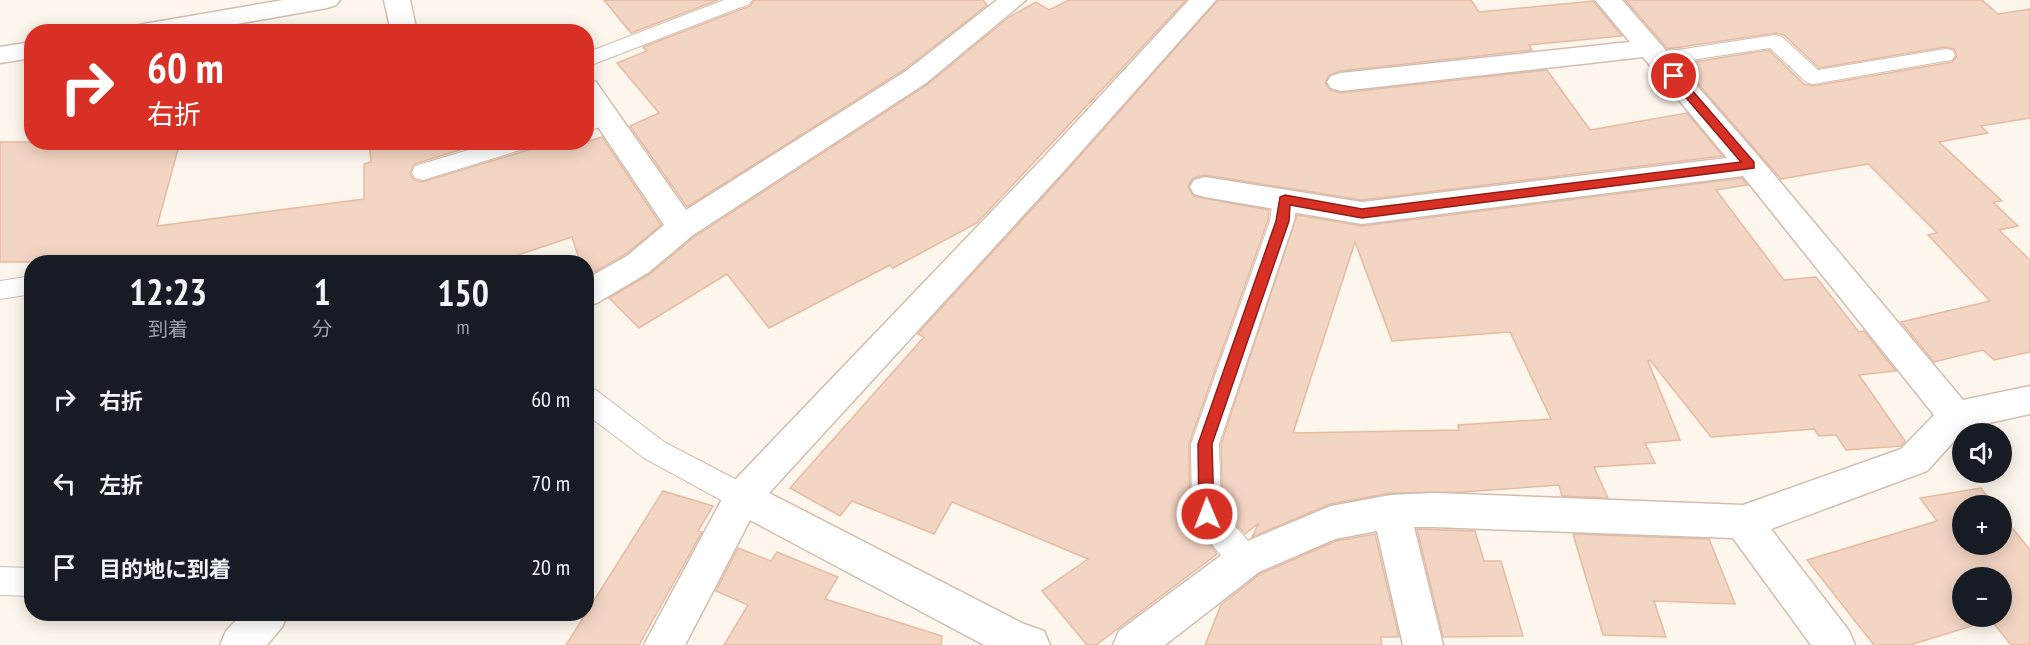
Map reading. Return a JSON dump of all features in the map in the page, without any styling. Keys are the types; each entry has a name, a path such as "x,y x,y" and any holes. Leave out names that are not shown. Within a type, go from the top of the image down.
{"street":[{"path":"190,24 327,0"},
{"path":"397,0 402,24"},
{"path":"594,289 638,264 682,227 916,77 1013,0"},
{"path":"664,645 742,497 1053,165 1203,0"},
{"path":"1608,0 1750,165 1955,416"},
{"path":"0,55 24,51"},
{"path":"1341,82 1654,54"},
{"path":"597,121 682,227"},
{"path":"1205,187 1362,213 1750,165"},
{"path":"1133,645 1245,560 1331,523 1390,512 1434,510 1743,522 1914,460 1955,416 2030,400"},
{"path":"742,497 1030,645"},
{"path":"1390,512 1423,645"},
{"path":"1743,522 1835,645"},
{"path":"240,645 262,621"}],"lane":[{"path":"594,58 742,0"},
{"path":"1654,54 1775,41 1812,77 1945,55"},
{"path":"423,172 496,150"},
{"path":"1245,560 1207,514 1205,444 1282,221 1285,200"},
{"path":"0,290 24,286"},
{"path":"594,404 654,450 742,497"},
{"path":"0,581 24,582"}],"building":[{"path":"604,0 718,0 631,33"},
{"path":"754,0 983,0 987,5 905,69 687,207 630,126 659,113 617,63 647,51 643,47 750,6"},
{"path":"1069,0 1186,0 977,223 893,268 890,265 769,328 727,274 639,328 609,298 650,274 694,237 927,85 1009,17 1036,2 1049,10"},
{"path":"1218,0 1471,0 1479,12 1593,1 1622,36 1529,45 1532,50 1341,71 1329,75 1325,83 1330,90 1341,93 1547,70 1590,130 1687,113 1723,156 1362,200 1205,175 1193,178 1188,186 1193,196 1269,210 1268,220 1189,444 1190,515 1217,554 1096,645 1087,645 1042,591 1088,559 952,502 934,534 852,501 840,516 790,488 924,337 918,334 922,329 1065,173"},
{"path":"1625,0 1982,0 1998,14 2030,9 2030,118 1981,126 1988,133 1939,142 2002,201 1993,202 2018,226 1999,230 2030,260 2030,352 1994,360 1983,350 1934,362 1901,322 1990,301 1928,235 1937,233 1868,164 1781,179 1681,64 1769,50 1804,84 1813,86 1952,62 1957,56 1954,49 1945,47 1819,68 1784,35 1776,33 1668,49"},
{"path":"602,137 661,225 626,254 594,272 594,255 578,255 572,237 518,255 24,255 24,262 0,262 0,142 24,142 24,150 178,150 157,226 364,199 364,164 371,162 370,150 460,150 414,164 410,173 414,180 422,182 528,150 594,150 594,140"},
{"path":"1742,178 1747,185 1716,190 1784,280 1816,277 1859,332 1864,331 1896,371 1859,375 1905,441 1901,446 1846,450 1836,435 1819,436 1814,429 1711,437 1650,360 1648,361 1680,440 1645,443 1655,463 1594,467 1608,498 1562,496 1559,485 1463,492 1391,493 1330,504 1252,537 1259,523 1245,534 1223,509 1221,444 1297,215 1362,226","holes":["1355,242 1392,341 1510,332 1551,419 1458,425 1459,430 1293,433"]},
{"path":"1981,488 1986,495 1952,495 1952,555 2012,555 2012,528 2030,550 2030,645 2011,645 1997,627 2012,627 2012,567 1952,567 1952,627 1968,627 1910,645 1874,645 1807,560 1937,521 1920,498"},
{"path":"663,491 713,506 698,531 702,532 639,645 566,645 581,621 594,621 594,601"},
{"path":"1417,529 1475,531 1484,561 1501,561 1523,636 1443,637"},
{"path":"1375,534 1399,637 1381,637 1382,645 1205,645 1221,605 1260,574 1336,541"},
{"path":"1573,534 1709,539 1735,604 1654,601 1666,637 1603,635"},
{"path":"738,548 771,561 777,552 838,577 825,599 942,636 941,645 724,645 748,605 716,591"}],"route":[{"path":"1207,514 1205,444 1282,221 1285,200 1362,213 1750,165 1674,76"}]}
